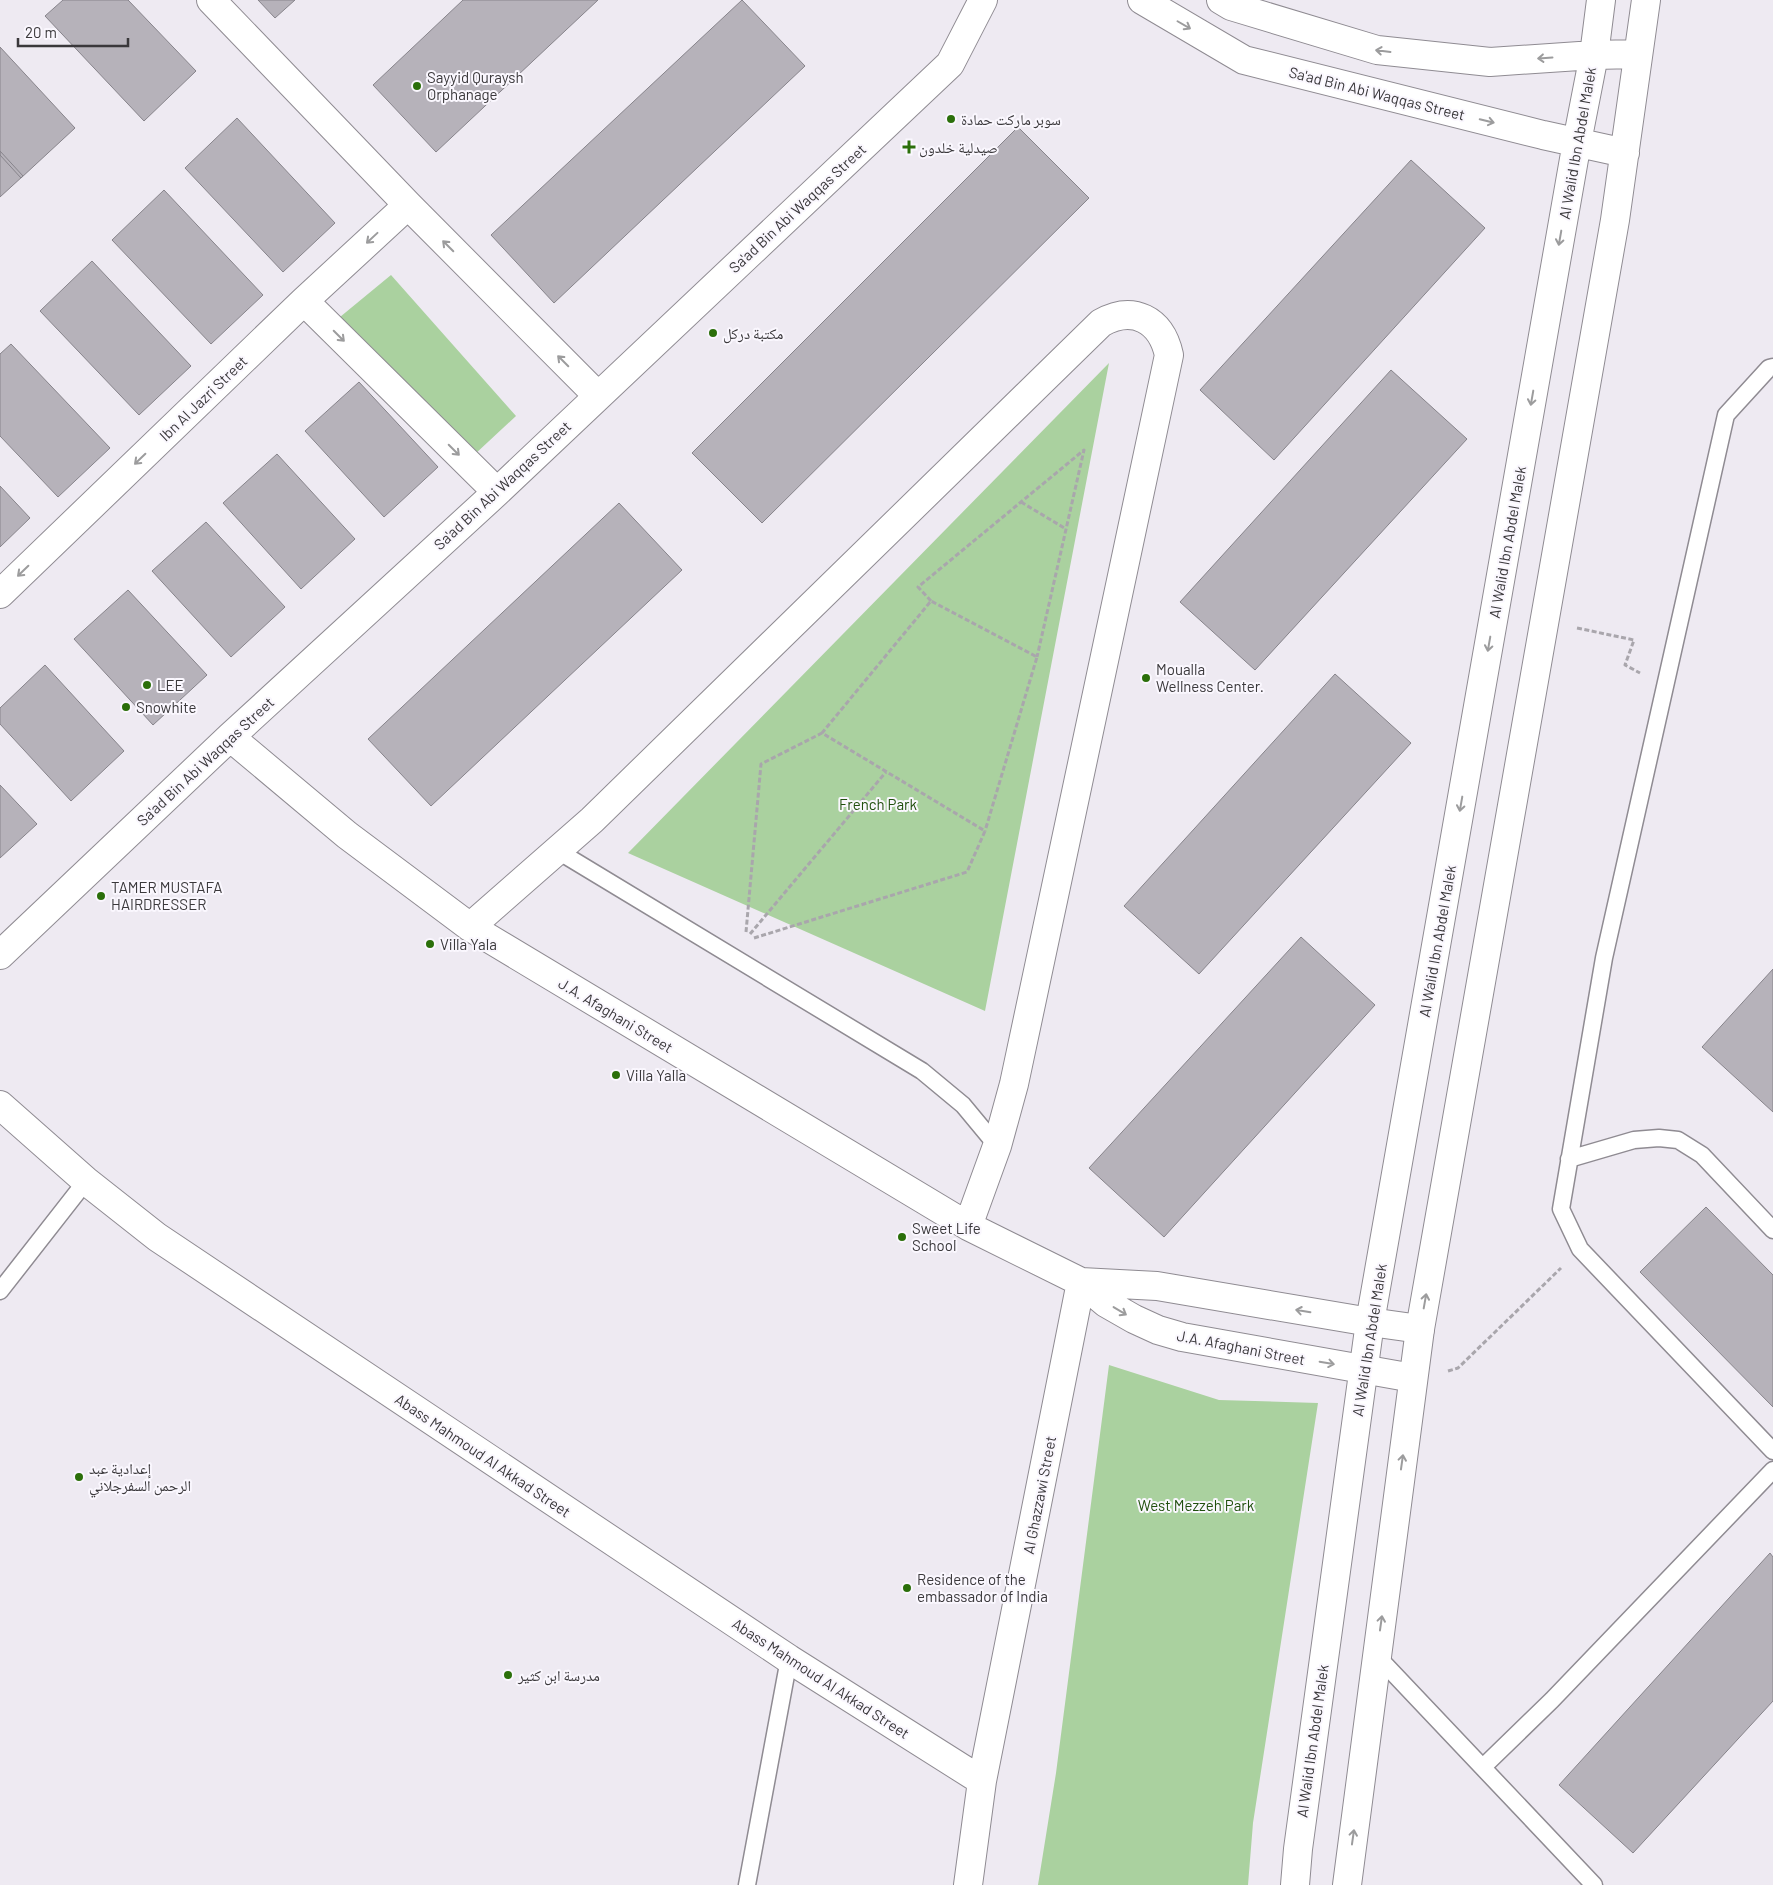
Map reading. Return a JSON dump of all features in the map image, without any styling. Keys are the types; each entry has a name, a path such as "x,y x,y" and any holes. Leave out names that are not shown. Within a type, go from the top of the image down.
{"street":[{"path":"211,0 408,205 597,396"},
{"name":"Sa'ad Bin Abi Waqqas Street","path":"0,955 230,737 497,492 950,64 983,0"},
{"name":"Sa'ad Bin Abi Waqqas Street","path":"1142,0 1244,60 1625,153"},
{"path":"1221,0 1231,6 1377,50 1490,62 1638,54"},
{"name":"Al Walid Ibn Abdel Malek","path":"1295,1885 1299,1839 1370,1322 1577,142 1594,55 1601,0"},
{"path":"1347,1885 1420,1329 1612,240 1646,0"},
{"name":"Ibn Al Jazri Street","path":"0,594 304,302 408,205"},
{"path":"304,302 497,492"},
{"path":"470,927 599,813 1100,323 1112,317 1125,315 1138,316 1150,321 1160,330 1169,354 1016,1074 997,1146 968,1226"},
{"name":"J.A. Afaghani Street","path":"230,737 347,836 470,927 968,1226 1081,1282 1106,1302 1134,1319 1158,1330 1182,1336 1413,1378"},
{"name":"Abass Mahmoud Al Akkad Street","path":"0,1105 86,1181 157,1237 790,1658 982,1781"},
{"name":"J.A. Afaghani Street","path":"1081,1282 1157,1286 1420,1329"},
{"name":"Al Ghazzawi Street","path":"968,1885 982,1781 1081,1282"}],"lane":[{"path":"1773,367 1769,368 1726,415 1604,958 1561,1209 1580,1249 1773,1451"},
{"path":"558,851 922,1071 963,1105 997,1146"},
{"path":"1569,1158 1634,1140 1659,1138 1678,1140 1702,1155 1773,1230"},
{"path":"0,1291 86,1181"},
{"path":"1483,1768 1552,1700 1773,1470"},
{"path":"1376,1656 1594,1885"},
{"path":"747,1885 790,1658"}],"path":[{"path":"745,940 967,872 985,831 1037,657 1084,450 918,587 931,601 1037,657"},
{"path":"1021,502 1066,529"},
{"path":"745,940 761,764 822,733 931,601"},
{"path":"1545,621 1634,640 1625,665 1665,687"},
{"path":"822,733 985,831"},
{"path":"745,940 886,772"},
{"path":"1413,1378 1458,1368 1580,1249"}],"green space":[{"path":"391,275 516,416 474,455 340,317"},
{"name":"French Park","path":"1109,363 985,1011 628,853"},
{"name":"West Mezzeh Park","path":"1109,1365 1219,1400 1318,1403 1253,1823 1248,1885 1038,1885 1056,1773"}],"building":[{"path":"63,0 128,0 196,71 144,121 45,16"},
{"path":"258,0 295,0 275,18"},
{"path":"463,0 598,0 436,152 373,85"},
{"path":"742,0 805,66 554,303 491,235"},
{"path":"0,47 75,128 21,178 0,155"},
{"path":"237,118 335,223 283,272 185,168"},
{"path":"1018,127 1089,198 762,523 692,453"},
{"path":"0,151 23,176 0,197"},
{"path":"1411,160 1485,228 1274,460 1200,390"},
{"path":"164,190 263,295 211,344 112,240"},
{"path":"92,261 191,366 139,415 40,311"},
{"path":"11,344 110,448 58,497 0,436 0,354"},
{"path":"1391,370 1467,439 1255,670 1180,602"},
{"path":"359,382 438,467 384,517 305,431"},
{"path":"277,454 355,539 301,589 223,503"},
{"path":"0,486 30,518 0,547"},
{"path":"619,503 682,570 431,806 368,739"},
{"path":"206,522 285,607 231,657 152,571"},
{"path":"128,590 207,675 153,725 74,639"},
{"path":"45,665 124,751 71,801 0,724 0,708"},
{"path":"1335,674 1411,743 1199,974 1124,906"},
{"path":"0,785 37,824 0,858"},
{"path":"1301,937 1375,1005 1164,1237 1089,1168"},
{"path":"1773,969 1773,1112 1702,1047"},
{"path":"1706,1207 1773,1275 1773,1407 1640,1272"},
{"path":"1770,1553 1773,1557 1773,1701 1633,1853 1559,1785"}],"place":[{"name":"Sayyid Quraysh Orphanage","path":"417,86"},
{"name":"سوبر ماركت حمادة","path":"951,119"},
{"name":"صيدلية خلدون","path":"909,147"},
{"name":"مكتبة دركل","path":"713,333"},
{"name":"Moualla Wellness Center.","path":"1146,678"},
{"name":"LEE","path":"147,685"},
{"name":"Snowhite","path":"126,707"},
{"name":"TAMER MUSTAFA HAIRDRESSER","path":"101,896"},
{"name":"Villa Yala","path":"430,944"},
{"name":"Villa Yalla","path":"616,1075"},
{"name":"Sweet Life School","path":"902,1237"},
{"name":"إعدادية عبد الرحمن السفرجلاني","path":"79,1477"},
{"name":"Residence of the embassador of India","path":"907,1588"},
{"name":"مدرسة ابن كثير","path":"508,1675"}]}
